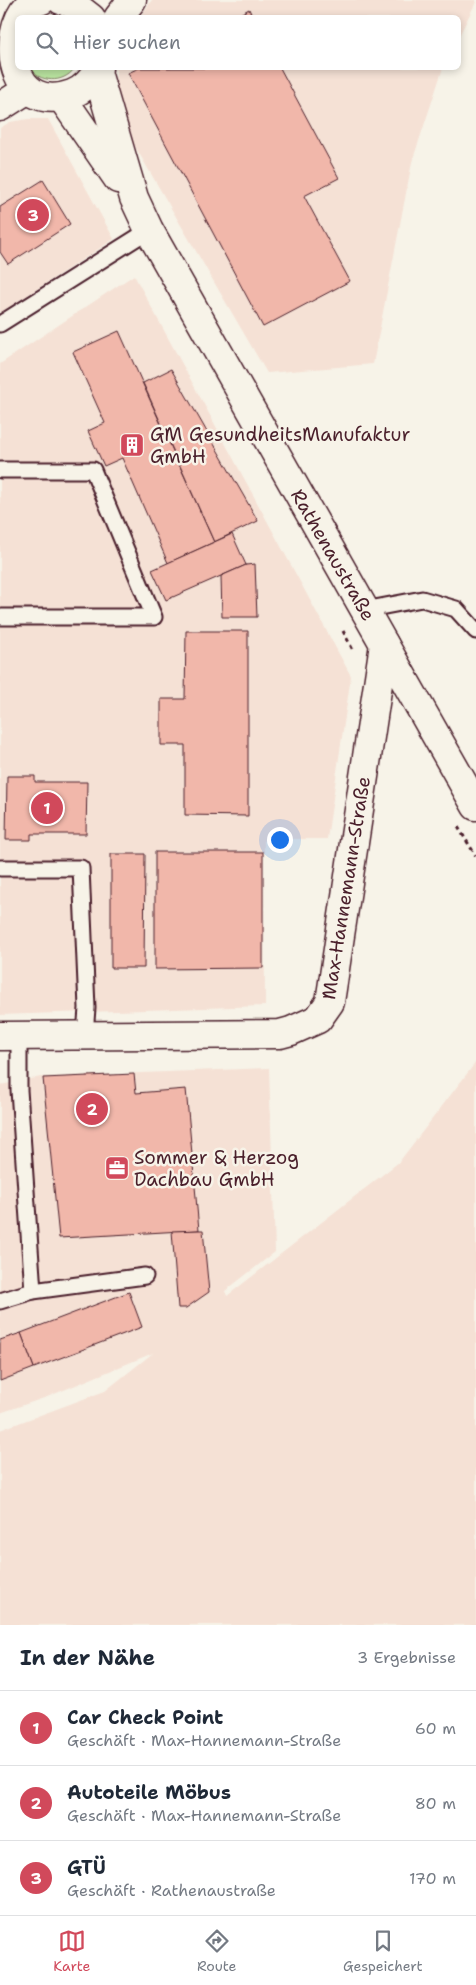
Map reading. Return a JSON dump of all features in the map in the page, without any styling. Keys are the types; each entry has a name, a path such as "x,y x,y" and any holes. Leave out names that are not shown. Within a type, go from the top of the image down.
{"street":[{"path":"42,0 27,6 11,8 1,55 9,74 25,91 44,98 62,98 76,93 88,84 97,70"},
{"path":"120,15 132,0"},
{"name":"Rathenaustraße","path":"97,70 134,198 149,230 476,806"},
{"path":"0,107 25,91"},
{"name":"Rathenaustraße","path":"62,98 115,176 134,198"},
{"name":"Max-Hannemann-Straße","path":"9,1036 280,1034 318,1019 330,1002 384,644"}],"lane":[{"path":"0,324 149,230"},
{"path":"0,470 93,470 154,617 0,617"},
{"path":"364,610 422,599 456,609 476,631"},
{"path":"0,868 81,868 87,1008 85,1035"},
{"path":"9,1036 19,1090 33,1291"},
{"path":"0,1301 33,1291 145,1276"}],"shaded area":[{"path":"152,0 476,0 461,32 461,15 141,15"},
{"path":"116,70 442,70 412,162 373,364 267,373 115,112"},
{"path":"28,119 48,119 114,239 0,313 0,128 10,122"},
{"path":"134,275 351,676 327,839 264,839 265,1006 0,1015 0,364"},
{"path":"476,1062 476,1625 0,1625 0,1430 105,1391 153,1353 47,1397 0,1413 0,1085 41,1077 269,1068 275,1252 225,1291 227,1296 399,1162"}],"green space":[{"path":"29,70 73,70 64,77 51,80"}],"building":[{"path":"249,9 252,15 238,15"},
{"path":"135,70 281,70 339,178 304,196 350,281 263,327 128,73"},
{"path":"43,180 70,224 8,264 0,252 0,207"},
{"name":"GM GesundheitsManufaktur GmbH","path":"119,331 214,542 168,563 122,458 104,466 88,431 105,423 73,352"},
{"path":"171,369 258,521 214,542 143,383"},
{"path":"232,534 246,565 166,600 152,570"},
{"path":"255,564 257,617 222,617 221,576 246,565"},
{"path":"186,631 248,631 248,816 185,815 185,745 161,745 161,699 185,699"},
{"path":"7,776 35,776 35,782 87,782 86,834 31,834 31,840 6,840"},
{"path":"155,852 263,852 263,968 155,969"},
{"path":"111,854 145,854 144,968 111,968"},
{"path":"134,1074 136,1093 186,1089 199,1230 59,1238 43,1078"},
{"path":"203,1230 209,1292 186,1308 178,1308 172,1231"},
{"path":"129,1292 142,1327 34,1368 21,1333"},
{"path":"21,1333 34,1368 0,1381 0,1340"}],"place":[{"name":"GTÜ","path":"33,215"},
{"name":"GM GesundheitsManufaktur GmbH","path":"132,445"},
{"name":"Car Check Point","path":"47,808"},
{"name":"Autoteile Möbus","path":"92,1109"},
{"name":"Sommer & Herzog Dachbau GmbH","path":"117,1168"}]}
